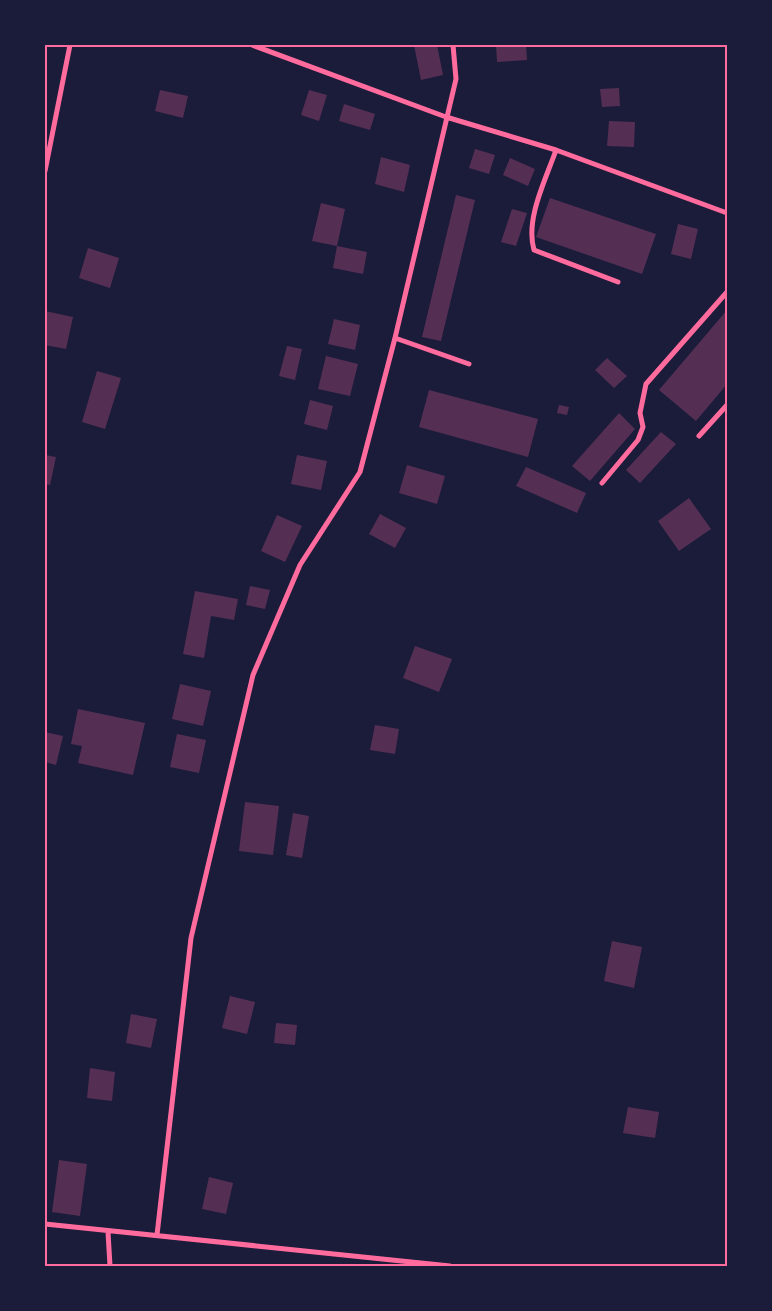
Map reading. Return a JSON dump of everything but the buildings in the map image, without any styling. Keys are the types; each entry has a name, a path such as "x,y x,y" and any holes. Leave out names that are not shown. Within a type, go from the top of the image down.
{"street":[{"path":"45,171 70,45"},
{"path":"252,45 446,117 556,150 727,212"},
{"path":"157,1235 191,938 253,675 300,565 360,472 395,338 456,79 453,45"},
{"path":"556,150 535,214 530,238 534,250 618,282"},
{"path":"602,482 638,440 643,426 640,413 646,384 727,292"},
{"path":"395,338 469,364"},
{"path":"699,436 727,406"},
{"path":"45,1224 416,1264 450,1266"},
{"path":"108,1232 110,1266"}]}
